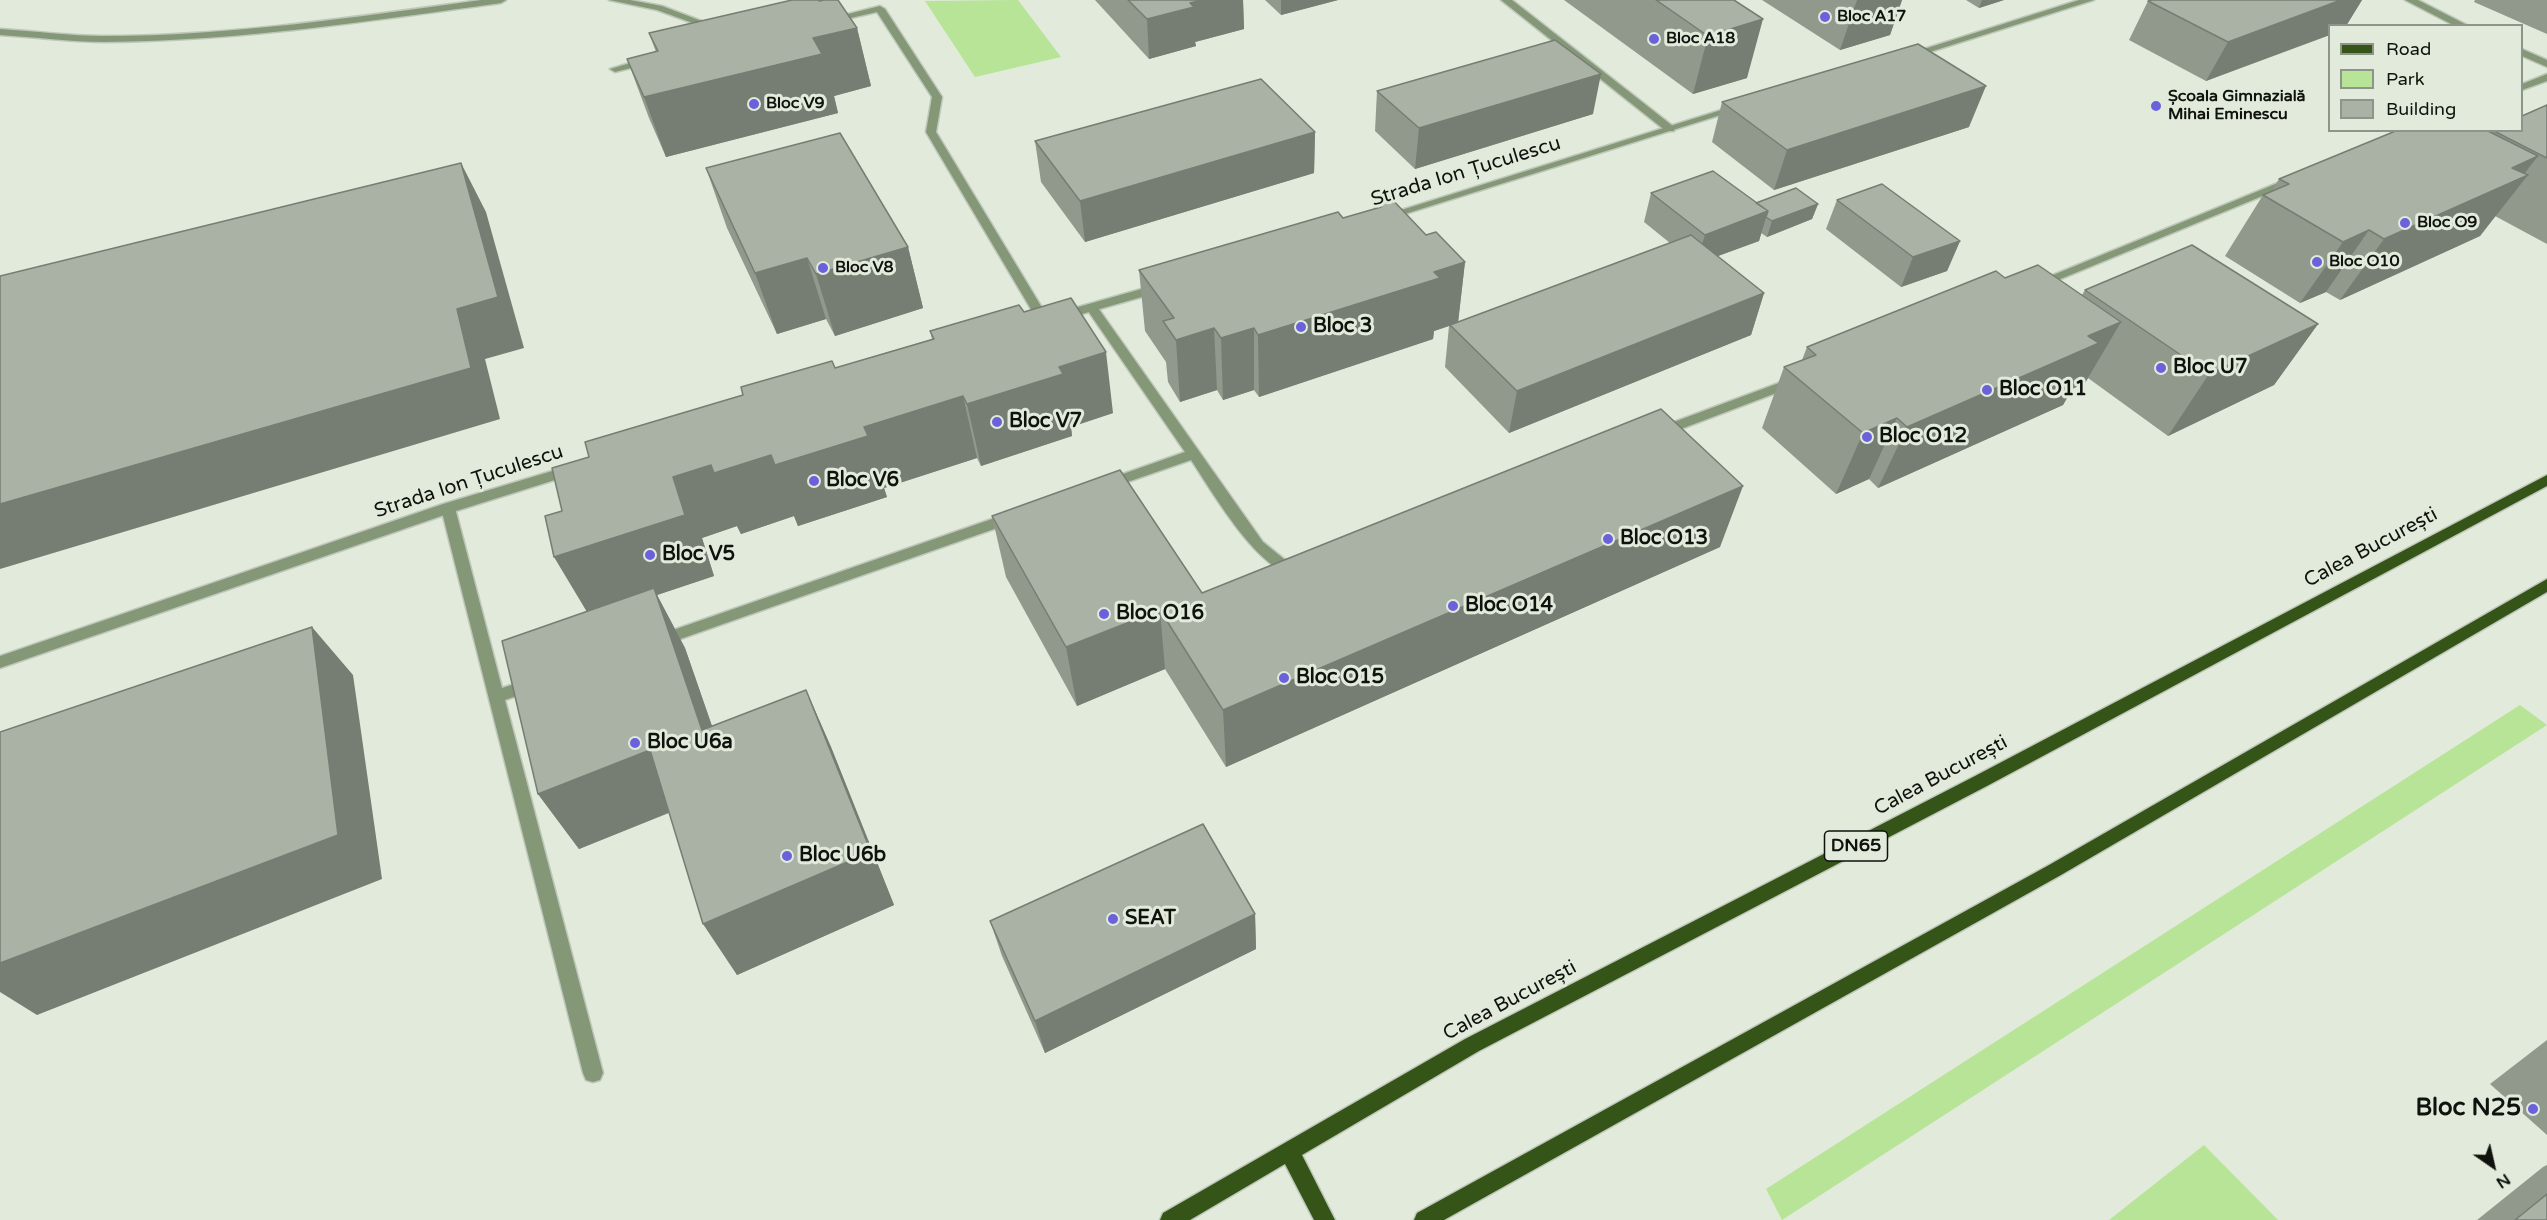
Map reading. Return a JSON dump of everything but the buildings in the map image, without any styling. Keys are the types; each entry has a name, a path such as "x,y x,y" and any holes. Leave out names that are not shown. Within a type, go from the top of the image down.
{"main road":[{"name":"Calea București","path":"1170,1220 1472,1045 1981,781 2547,480"},
{"path":"1424,1220 2055,870 2547,585"},
{"path":"1289,1151 1325,1220"}],"street":[{"path":"0,32 104,39 211,33 396,15 501,0"},
{"path":"614,0 659,8 723,31"},
{"path":"1506,0 1670,129"},
{"path":"1895,60 2089,0"},
{"path":"2410,0 2460,24"},
{"path":"812,24 880,9 937,97 931,132 1038,323 1171,284"},
{"path":"2523,52 2547,64"},
{"path":"615,69 658,58"},
{"path":"2523,87 2547,77"},
{"name":"Strada Ion Țuculescu","path":"1375,220 1748,105"},
{"path":"2020,291 2306,175"},
{"path":"1092,308 1258,546 1279,563 1301,570 1312,566"},
{"path":"1643,439 1809,375"},
{"path":"1093,489 1193,454"},
{"name":"Strada Ion Țuculescu","path":"0,662 448,508 582,466"},
{"path":"448,508 593,1073"},
{"path":"643,646 1026,513"},
{"path":"496,697 553,677"}],"green space":[{"path":"1018,0 1061,57 975,77 925,1"},
{"path":"2520,705 2547,725 1782,1220 1766,1189"},
{"path":"2204,1145 2278,1220 2109,1220"}],"place":[{"name":"Bloc A17","path":"1825,17"},
{"name":"Bloc A18","path":"1654,39"},
{"name":"Bloc V9","path":"754,104"},
{"name":"Școala Gimnazială Mihai Eminescu","path":"2156,106"},
{"name":"Bloc O9","path":"2405,223"},
{"name":"Bloc O10","path":"2317,262"},
{"name":"Bloc V8","path":"823,268"},
{"name":"Bloc 3","path":"1301,327"},
{"name":"Bloc U7","path":"2161,368"},
{"name":"Bloc O11","path":"1987,390"},
{"name":"Bloc V7","path":"997,422"},
{"name":"Bloc O12","path":"1867,437"},
{"name":"Bloc V6","path":"814,481"},
{"name":"Bloc O13","path":"1608,539"},
{"name":"Bloc V5","path":"650,555"},
{"name":"Bloc O14","path":"1453,606"},
{"name":"Bloc O16","path":"1104,614"},
{"name":"Bloc O15","path":"1284,678"},
{"name":"Bloc U6a","path":"635,743"},
{"name":"Bloc U6b","path":"787,856"},
{"name":"SEAT","path":"1113,919"},
{"name":"Bloc N25","path":"2533,1109"}]}
